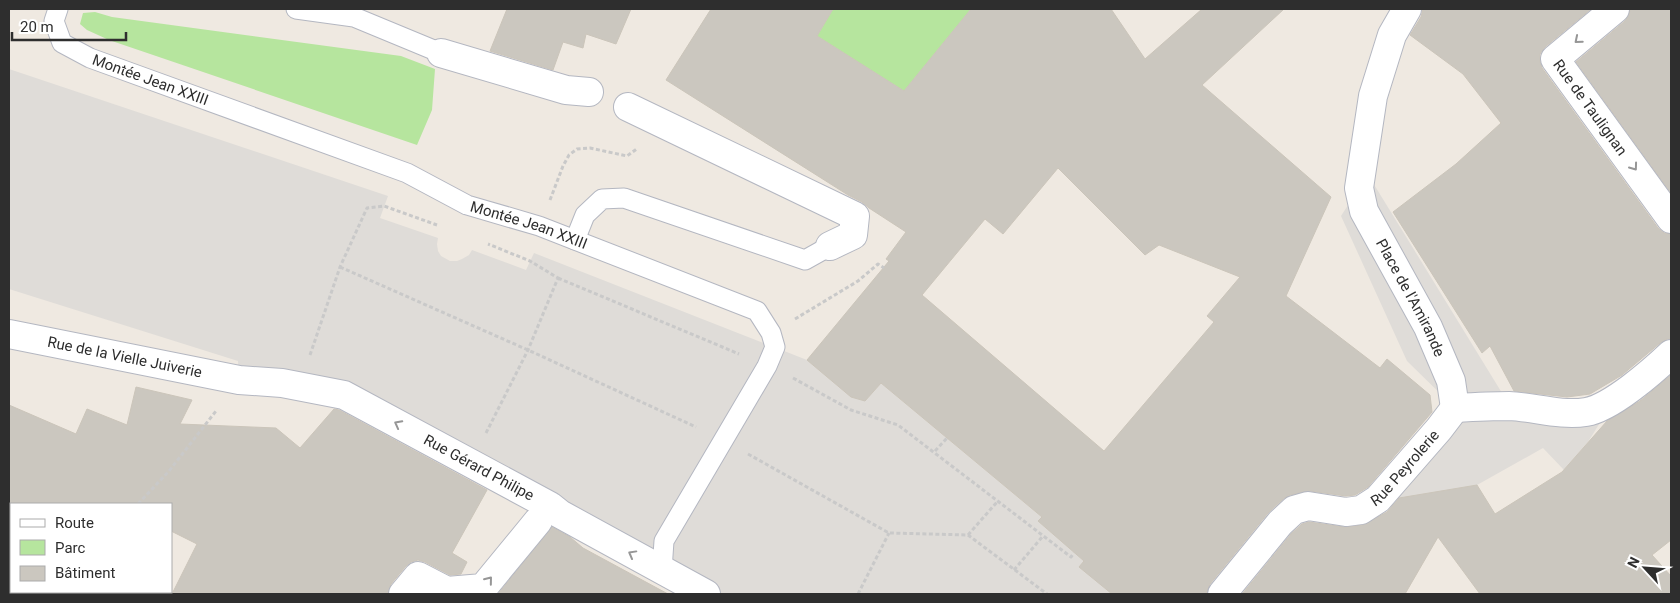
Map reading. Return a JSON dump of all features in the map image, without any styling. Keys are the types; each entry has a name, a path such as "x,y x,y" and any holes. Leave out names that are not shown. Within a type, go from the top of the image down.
{"street":[{"name":"Place de l'Amirande","path":"1407,9 1392,36 1373,96 1359,188 1364,211 1428,327 1451,381 1455,408"},
{"name":"Rue de Taulignan","path":"1615,9 1556,59 1671,219"},
{"path":"441,53 566,90 589,92"},
{"path":"628,107 855,216 853,235 830,246"},
{"name":"Rue de la Vielle Juiverie","path":"9,334 238,380"},
{"path":"1455,408 1510,406 1545,412 1586,412 1601,407 1646,378 1671,354"},
{"name":"Rue Gérard Philipe","path":"238,380 282,383 344,395 706,594"},
{"name":"Rue Peyrolerie","path":"1222,594 1280,523 1294,510 1308,506 1346,512 1361,510 1378,499 1455,408"},
{"path":"403,594 418,576 447,592 483,588 538,521"}],"lane":[{"name":"Montée Jean XXIII","path":"58,9 54,21 62,44 90,58 407,173 467,205 539,226 757,311 771,333 775,348 767,366 664,541 662,570"},
{"path":"296,9 360,13 441,53"},
{"path":"575,240 585,215 602,199 624,198 805,260 830,246"}],"path":[{"path":"539,226 569,155 577,149 590,148 626,156 636,151 640,146"},
{"path":"299,386 340,267 367,208 384,206 429,222"},
{"path":"471,464 528,350 558,278 530,261 488,244"},
{"path":"791,321 858,281 878,264 884,268"},
{"path":"139,503 169,471 238,380"},
{"path":"935,452 947,438"},
{"path":"947,460 997,502 1071,557 1074,553"},
{"path":"968,534 997,502"},
{"path":"858,594 889,533"},
{"path":"1014,570 1043,536"}],"green space":[{"path":"833,9 971,9 904,91 817,36"},
{"path":"95,12 112,17 401,56 435,69 432,110 417,145 109,40 87,30 80,24 83,13"}],"shaded area":[{"path":"9,69 388,196 380,218 438,238 438,251 441,256 450,261 462,259 469,255 472,250 526,270 534,253 807,360 852,397 865,401 881,383 1042,517 1038,521 1084,561 1080,567 1112,594 706,594 344,395 239,380 238,361 9,289"},
{"path":"1370,178 1510,406 1455,408 1407,361 1341,216 1359,188"},
{"path":"1469,419 1601,421 1588,442 1564,470 1543,448 1477,485 1389,500 1451,428"}],"building":[{"path":"507,9 631,9 616,44 586,34 583,48 563,42 553,70 490,51"},
{"path":"711,9 833,9 817,36 904,91 971,9 1111,9 1145,59 1202,9 1284,9 1202,85 1331,197 1286,296 1380,368 1387,359 1430,395 1432,412 1368,487 1355,495 1346,496 1310,491 1290,495 1283,499 1268,513 1210,584 1206,594 1112,594 1079,567 1084,561 1038,521 1042,517 881,383 865,401 851,397 807,360 889,261 886,259 906,232 862,202 666,80","holes":["1058,168 1145,255 1159,245 1240,277 1207,316 1214,322 1104,451 922,295 985,219 1003,234"]},
{"path":"1423,9 1591,9 1545,47 1540,54 1540,61 1542,68 1658,228 1664,233 1671,234 1671,339 1660,343 1622,375 1590,394 1567,397 1514,391 1490,346 1482,353 1393,212 1456,164 1501,123 1463,74 1410,35 1421,17"},
{"path":"1630,9 1671,9 1671,193 1576,62 1625,21"},
{"path":"1671,375 1671,540 1652,555 1671,576 1671,594 1480,594 1438,537 1405,594 1243,593 1291,534 1302,524 1309,522 1344,527 1363,525 1387,512 1399,498 1477,485 1495,514 1562,472 1607,421 1640,401"},
{"path":"136,387 192,400 180,424 276,428 300,448 334,409 339,410 487,490 452,553 467,562 461,574 450,575 425,562 418,560 411,562 391,584 388,594 172,594 197,544 172,532 172,503 9,504 9,405 76,434 87,409 127,425"},
{"path":"552,527 570,537 583,548 668,594 498,594"}]}
